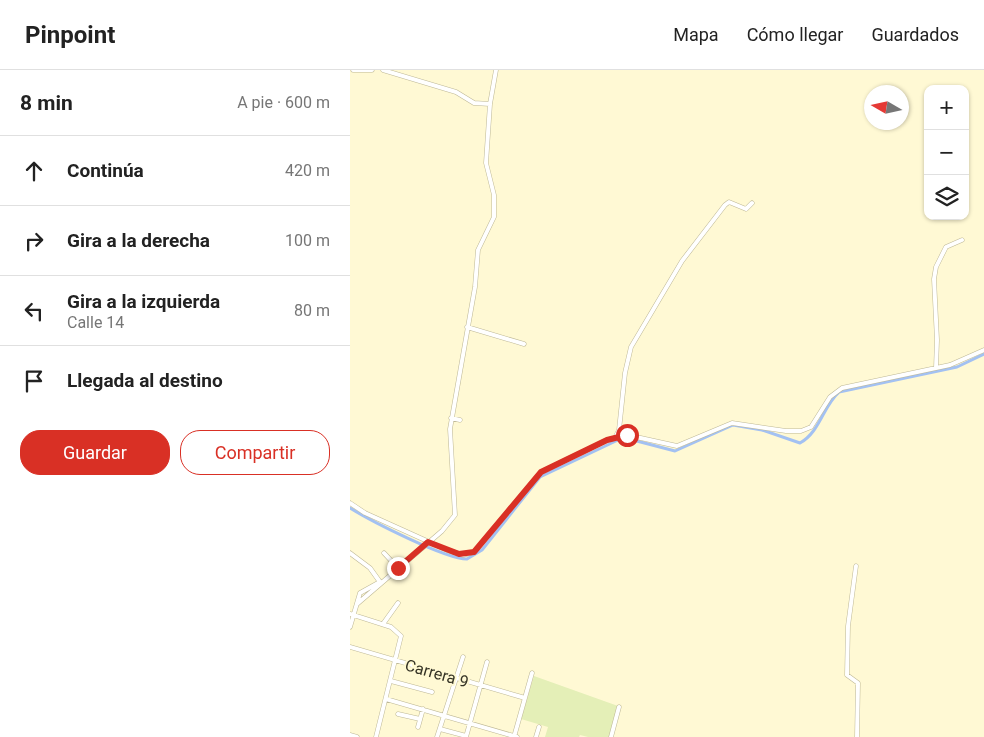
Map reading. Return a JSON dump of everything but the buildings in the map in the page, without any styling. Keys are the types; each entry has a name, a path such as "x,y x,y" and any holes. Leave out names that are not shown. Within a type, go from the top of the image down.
{"street":[{"path":"353,70 372,70"},
{"path":"383,70 456,92 474,103 490,104"},
{"path":"350,627 352,615 357,604 428,542 455,515 450,439 451,418 478,250 494,217 494,195 486,163 490,104 496,70"},
{"path":"615,438 619,430 629,352 642,328 682,261 726,205 729,202 746,209 752,203"},
{"path":"936,368 937,340 934,279 936,267 946,247 962,240"},
{"path":"467,327 524,344"},
{"path":"350,503 365,513 428,542 459,554 474,552 541,472 615,438 630,435 678,446 732,423 786,431 801,431 811,428 830,397 842,388 956,363 984,350"},
{"path":"451,418 460,420"},
{"path":"350,553 370,568 380,582"},
{"path":"384,553 398,568"},
{"path":"856,566 848,626 847,675 858,683 857,737"},
{"path":"383,624 398,603"},
{"path":"352,615 383,624 394,629 401,636 376,737"},
{"name":"Carrera 9","path":"350,647 525,698"},
{"path":"437,737 463,657"},
{"path":"440,728 466,737 487,662"},
{"path":"386,699 515,737 532,673"},
{"path":"391,681 432,692"},
{"path":"611,737 619,707"},
{"path":"418,727 423,709"},
{"path":"398,714 420,719"},
{"path":"536,737 539,727"},
{"path":"350,735 357,737"}],"green space":[{"path":"534,676 618,706 609,737 580,735 579,737 545,737 548,727 521,719"}],"waterway":[{"path":"350,508 390,530 442,553 467,559 482,550 540,477 618,440 629,439 675,451 733,425 762,430 800,443 817,426 829,404 839,392 957,367 984,354"}],"route":[{"path":"398,568 428,542 463,555 474,552 486,540 533,479 541,472 607,440 627,435"}]}
